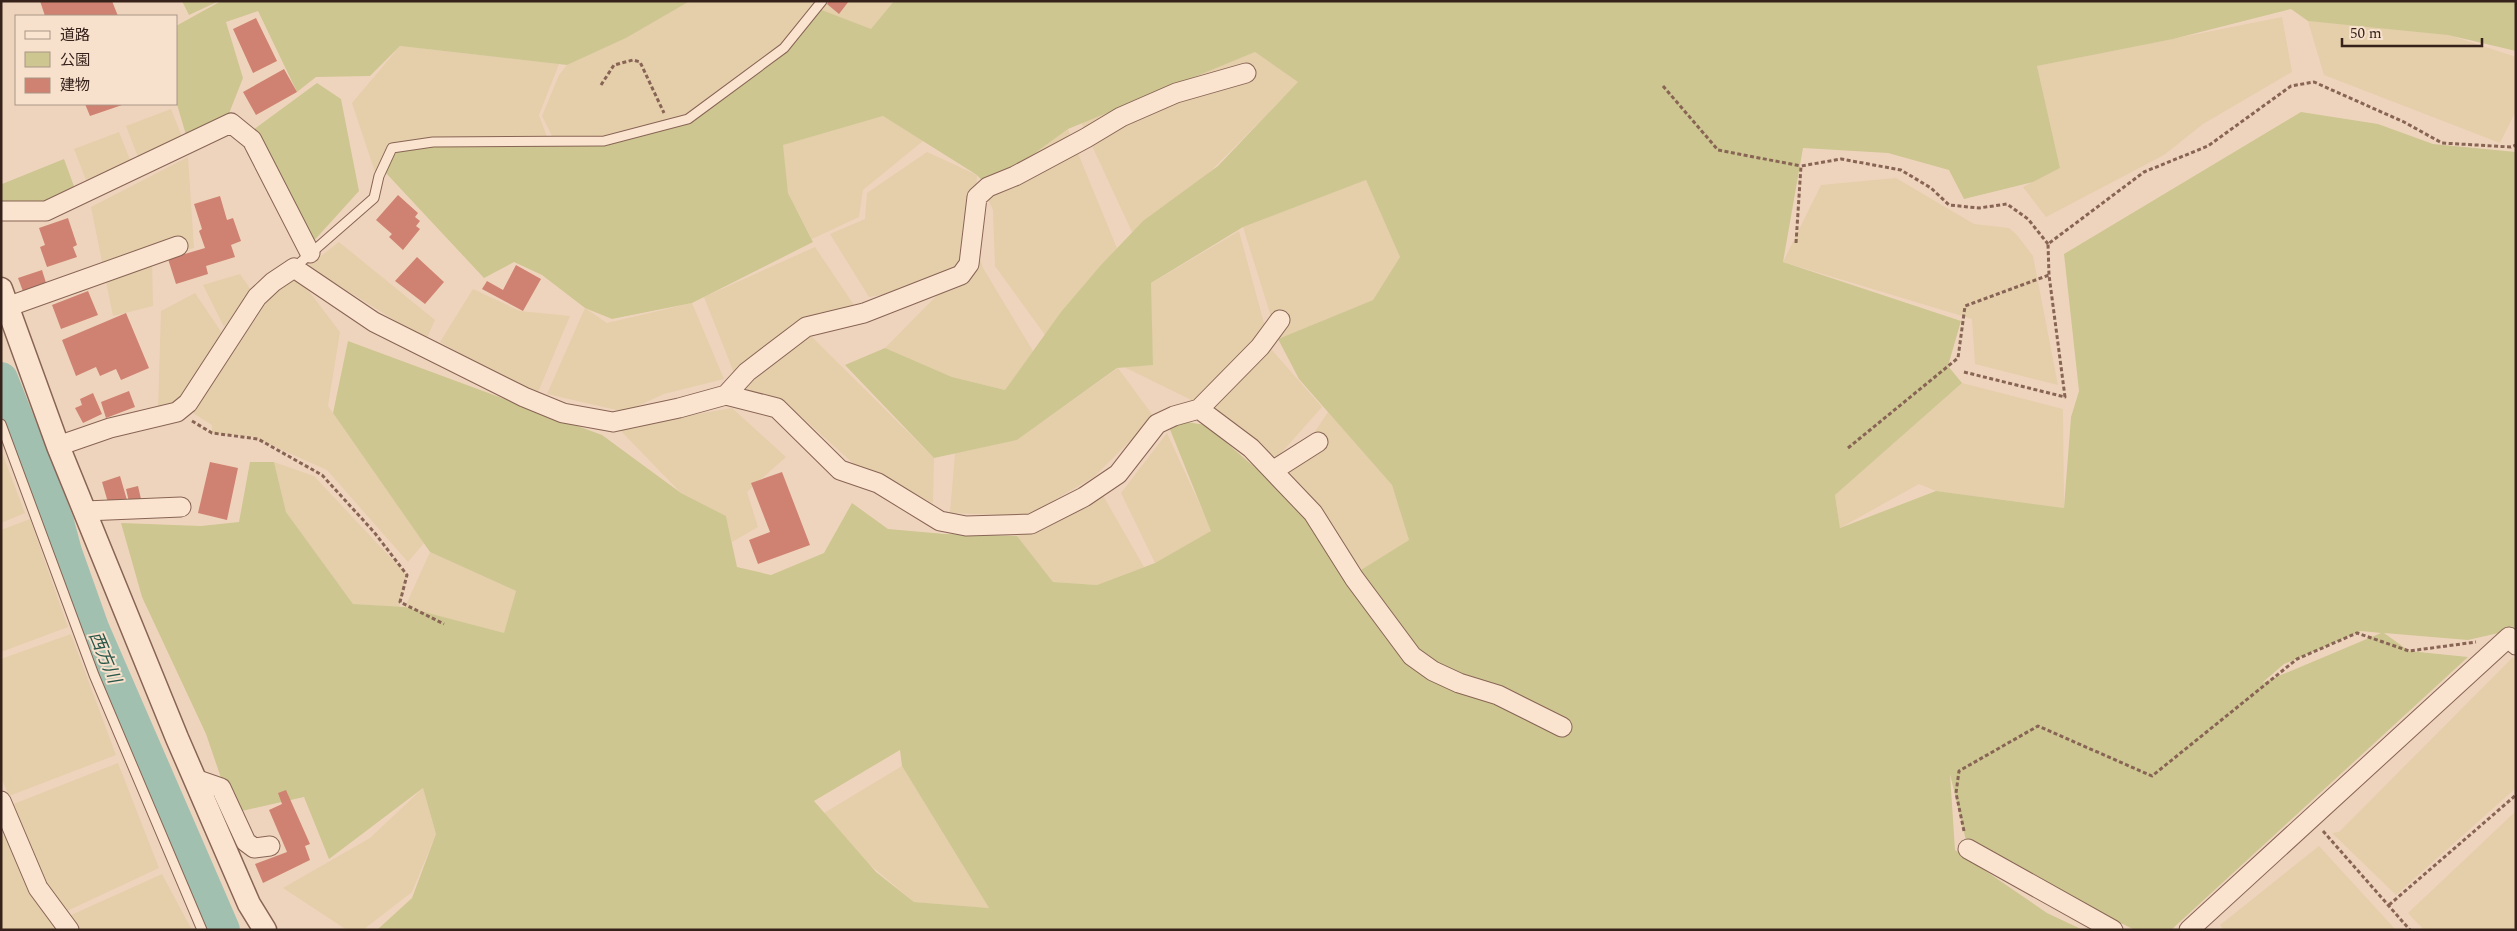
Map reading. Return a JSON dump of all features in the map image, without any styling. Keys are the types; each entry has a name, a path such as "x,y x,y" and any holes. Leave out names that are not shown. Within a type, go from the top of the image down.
{"street":[{"path":"726,395 747,372 806,327 864,313 961,274 969,264 977,198 988,187 1015,176 1086,138 1121,116 1176,93 1246,74"},
{"path":"1,211 46,211 231,123 252,140 310,253"},
{"path":"178,246 4,298 58,446 195,779 249,904 265,930"},
{"path":"58,446 110,428 177,412 188,404 257,297 273,282 294,268 374,322 524,397 563,413 613,422 679,408 726,395 777,408 840,470 878,483 940,520 966,526 1031,524 1084,497 1118,474 1156,424 1174,416 1199,410 1260,348 1280,320"},
{"path":"1199,410 1250,448 1274,470 1313,512 1354,578 1412,656 1433,671 1460,683 1498,695 1562,727"},
{"path":"1274,470 1318,442"},
{"path":"85,511 181,507"},
{"path":"2188,930 2311,817 2513,639"},
{"path":"195,779 221,788 246,842 254,848 270,846"},
{"path":"1,801 5,824 38,888 69,930"},
{"path":"1968,849 2113,930"}],"lane":[{"path":"294,268 374,198 379,176 392,148 433,142 604,141 688,119 784,48 822,1"},
{"path":"1,424 94,675 202,930"}],"path":[{"path":"601,85 614,65 633,60 640,62 670,124"},
{"path":"2048,244 2144,172 2208,146 2291,86 2314,82 2404,122 2442,143 2511,147 2516,145"},
{"path":"1663,86 1718,150 1801,166 1841,159 1901,170 1931,188 1950,205 1979,208 2007,204 2028,219 2048,244 2049,275 2065,397 1964,372"},
{"path":"1796,243 1801,166"},
{"path":"1848,448 1958,358 1964,306 2049,275"},
{"path":"177,412 212,433 258,439 322,475 374,532 407,575 400,602 444,624"},
{"path":"1968,849 1956,793 1959,771 2038,726 2152,776 2297,659 2357,633 2409,651 2513,639"},
{"path":"2389,905 2516,795"},
{"path":"2311,817 2410,930"}],"shaded area":[{"path":"690,1 894,1 871,29 776,54 688,119 618,137 555,142 542,116 559,75 567,65 626,38"},
{"path":"2282,17 2292,72 2203,124 2164,155 2046,217 2023,187 2060,168 2037,66"},
{"path":"2308,21 2437,31 2516,57 2516,111 2500,143 2324,75"},
{"path":"400,46 559,64 539,115 547,137 394,143 376,175 352,103"},
{"path":"1255,52 1299,82 1209,173 1132,232 1079,118"},
{"path":"171,109 183,139 138,157 126,126"},
{"path":"883,116 923,141 863,190 859,217 812,239 788,193 782,145"},
{"path":"1068,129 1117,248 1045,335 995,266 993,210 983,190"},
{"path":"119,132 131,162 86,180 74,149"},
{"path":"927,152 977,175 975,211 978,252 983,268 1033,351 1005,390 952,377 885,348 953,279 928,288 869,297 830,234 865,219 867,193"},
{"path":"188,157 194,248 152,258 153,306 113,316 91,207"},
{"path":"1896,178 1974,224 2009,228 2017,235 2033,256 2058,385 1975,364 1972,319 1783,262 1821,185"},
{"path":"1366,180 1400,257 1373,300 1278,339 1243,227"},
{"path":"1239,231 1271,349 1322,407 1274,461 1224,416 1124,367 1153,365 1150,284"},
{"path":"339,242 435,320 426,340 308,266"},
{"path":"815,247 856,308 736,378 704,297"},
{"path":"240,274 251,290 224,327 203,285"},
{"path":"298,277 340,332 328,406 424,543 408,562 327,470 253,437 212,433 212,425 193,413 282,279"},
{"path":"473,289 520,311 570,316 536,397 440,342"},
{"path":"195,293 222,333 194,385 171,405 158,410 161,311"},
{"path":"692,303 724,379 664,394 625,412 547,394 585,308 607,323"},
{"path":"810,335 934,458 933,503 855,465 784,401 735,395"},
{"path":"1118,368 1154,417 1094,477 1027,516 950,513 955,453 1017,440"},
{"path":"1962,383 2063,409 2064,508 1936,491 1919,484 1840,528 1835,495"},
{"path":"732,408 786,457 747,492 758,527 732,542 726,516 681,493 618,428"},
{"path":"1328,412 1392,485 1409,540 1362,570 1288,472"},
{"path":"1167,433 1212,531 1155,563 1121,493"},
{"path":"1,450 25,513 1,523"},
{"path":"274,462 314,476 407,575 399,607 353,604 286,512"},
{"path":"1101,492 1144,567 1097,585 1053,582 1017,536 1037,531"},
{"path":"30,519 68,627 1,652 1,530"},
{"path":"430,552 516,591 504,634 405,607"},
{"path":"71,634 116,755 9,796 1,777 1,659"},
{"path":"2513,657 2516,660 2516,788 2396,895 2332,833 2339,832"},
{"path":"118,763 159,868 67,911 44,881 11,805"},
{"path":"902,766 989,908 914,902 869,864 824,813"},
{"path":"423,788 436,834 412,892 363,930 347,930 283,888 370,838"},
{"path":"2516,811 2516,930 2424,930 2408,913"},
{"path":"9,833 60,930 1,930 1,837"},
{"path":"2319,846 2396,930 2224,930 2220,925"},
{"path":"162,874 192,930 80,930 69,916"}],"green space":[{"path":"182,1 219,1 189,15"},
{"path":"221,1 690,1 626,38 567,65 400,46 370,76 316,77 297,92 258,11 226,22 243,78 228,116 186,135 177,105 178,25"},
{"path":"894,1 2516,1 2516,51 2448,35 2308,21 2291,9 2173,39 2037,66 2060,168 2033,182 1964,199 1949,170 1888,153 1803,148 1783,262 1961,321 1948,366 1962,383 1835,495 1840,528 1936,491 2064,508 2071,417 2079,391 2064,254 2301,112 2378,124 2433,144 2516,152 2516,629 2468,640 2384,633 2409,651 2468,657 2171,930 2135,930 1968,849 1950,774 1955,850 2047,913 2083,930 377,930 412,898 436,834 423,788 329,859 304,797 233,813 206,734 142,597 121,523 201,526 239,522 250,462 274,462 286,512 353,604 405,607 504,633 516,591 430,552 333,413 348,341 602,435 681,493 726,516 737,567 771,575 824,553 852,503 888,529 945,534 1017,536 1053,582 1097,585 1155,563 1211,531 1169,427 1179,421 1206,425 1259,471 1361,570 1409,540 1392,485 1299,379 1278,339 1373,300 1400,257 1366,180 1243,227 1151,283 1153,365 1117,368 1017,440 934,458 845,365 885,348 952,377 1005,390 1061,312 1101,265 1143,221 1218,166 1298,82 1255,52 1068,129 988,187 977,175 883,116 783,145 788,193 813,242 692,303 612,319 585,308 542,275 514,262 484,278 385,172 391,150 421,147 538,146 603,141 688,119 776,54 819,9 871,29","holes":["2361,631 2381,633 2262,683 2284,664","900,750 902,766 989,908 914,902 876,872 814,801"]},
{"path":"317,83 341,99 359,191 311,244 253,130"},
{"path":"64,159 75,189 31,206 1,203 2,184"}],"building":[{"path":"40,1 112,1 118,15 45,15"},
{"path":"829,1 849,1 839,14 827,4"},
{"path":"256,18 277,61 253,73 233,29"},
{"path":"284,69 297,92 256,115 243,92"},
{"path":"85,105 122,105 90,116"},
{"path":"398,195 418,213 415,217 420,221 416,226 420,229 403,250 389,237 392,234 376,220"},
{"path":"220,196 227,220 233,218 241,241 231,245 235,257 206,266 208,274 176,284 168,259 205,248 199,231 202,229 194,204"},
{"path":"68,218 77,245 73,247 77,257 47,267 40,247 45,245 39,228"},
{"path":"417,257 444,282 425,304 395,281"},
{"path":"516,265 541,279 523,311 482,289 487,281 503,290"},
{"path":"42,270 47,286 24,294 18,278"},
{"path":"88,291 98,315 61,329 52,305"},
{"path":"126,313 149,368 121,380 116,369 100,376 96,367 76,376 62,340"},
{"path":"129,391 135,407 106,418 101,402"},
{"path":"93,393 102,414 83,423 75,408 82,405 80,399"},
{"path":"210,462 238,468 227,520 198,513"},
{"path":"782,472 810,545 758,564 749,540 770,532 751,483"},
{"path":"120,476 127,500 109,506 102,482"},
{"path":"138,486 141,499 129,502 126,489"},
{"path":"286,790 310,844 305,846 310,860 263,883 255,864 287,852 269,810 282,804 278,793"}],"waterway":[{"name":"西方川","path":"1,379 57,522 65,552 92,628 223,930"}]}
